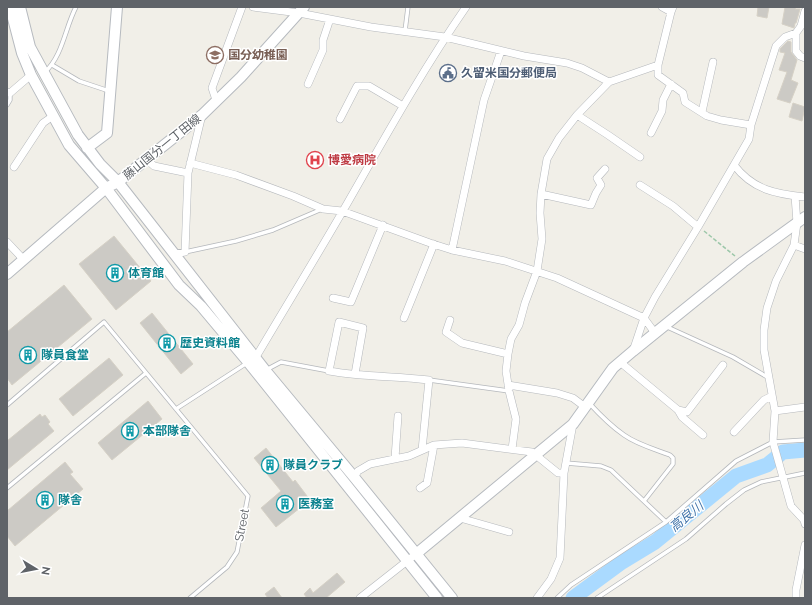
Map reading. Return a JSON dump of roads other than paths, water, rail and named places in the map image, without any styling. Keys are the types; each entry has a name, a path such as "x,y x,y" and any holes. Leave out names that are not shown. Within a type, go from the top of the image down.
{"street":[{"path":"10,7 22,53 31,75 69,145 106,188 178,285 201,306 252,360 265,370 452,598"},
{"path":"20,7 30,47 78,135 87,148 118,182 174,254 252,360 437,598"},
{"path":"87,148 107,133 117,7"},
{"path":"216,100 212,88 242,7"},
{"path":"253,7 302,10 330,19 370,27 445,37 501,51 566,63 582,68 609,82"},
{"path":"252,360 342,211 403,106 445,37 466,7"},
{"path":"662,7 672,10 658,65 658,75 683,93 685,102 707,116 751,125"},
{"name":"藤山国分一丁田線","path":"7,274 106,188 118,182 202,115 241,77 302,10"},
{"path":"633,351 644,318 655,297 749,139 751,125 776,46 785,37 796,33 801,26 805,11"},
{"path":"308,84 323,50 323,40 330,19"},
{"path":"796,33 796,51 800,56 805,58"},
{"path":"452,250 484,100 501,51"},
{"path":"702,112 713,62"},
{"path":"512,449 516,419 508,388 506,371 508,354 511,339 519,325 525,303 537,271 542,239 540,214 541,194 548,159 559,138 577,115 609,82 658,65"},
{"path":"8,92 31,75"},
{"path":"651,133 662,111 663,100 671,84"},
{"path":"340,119 357,86 369,86 403,106"},
{"path":"174,254 185,252 188,173 202,115"},
{"path":"577,115 640,157"},
{"path":"14,167 43,123 53,116"},
{"path":"146,159 154,166 188,173"},
{"path":"190,163 236,176 293,196 323,209 342,211 452,250 505,262 557,278 644,318 655,333"},
{"path":"734,165 743,176 762,188 778,194 805,196"},
{"path":"541,194 591,205 601,185 597,178 605,169"},
{"path":"640,185 672,206 698,227"},
{"path":"795,196 797,223 794,244 776,281 767,308 764,343 775,411 773,442 791,506 804,520 805,524"},
{"path":"360,598 408,561 573,424 613,368 620,362 743,262 805,217"},
{"path":"333,298 351,302 383,225"},
{"path":"7,242 24,260"},
{"path":"404,318 434,244"},
{"path":"794,244 805,248"},
{"path":"450,320 446,332 462,343 508,354"},
{"path":"355,374 362,328 339,322 329,371 355,374 429,380 422,450"},
{"path":"620,362 678,410 682,417 703,435"},
{"path":"678,410 687,412 724,365"},
{"path":"508,388 557,393 573,398 587,405"},
{"path":"734,432 764,400 772,396"},
{"path":"775,411 805,407"},
{"path":"395,458 398,416"},
{"path":"537,598 551,579 560,558 564,473 573,424"},
{"path":"354,477 358,471 370,464 409,456 434,445 462,443 532,452 558,472 564,473"},
{"path":"420,488 427,483 434,445"},
{"path":"460,518 508,532"},
{"path":"796,598 796,590 805,545"}],"lane":[{"path":"44,73 52,65 76,7"},
{"path":"405,31 408,7"},
{"path":"52,65 79,81 110,91"},
{"path":"7,105 10,100 8,92"},
{"path":"185,252 236,241 273,230 323,209"},
{"path":"7,405 104,322 176,409 252,360"},
{"path":"664,326 734,357 769,378"},
{"path":"265,370 281,362 329,371"},
{"path":"7,488 146,373"},
{"path":"429,380 508,388"},
{"path":"587,405 625,436 670,455 673,458 673,464 644,501"},
{"name":"Street","path":"176,409 248,496 237,552 228,567 190,598"},
{"path":"558,598 571,585 666,522 736,461 773,442 805,440"},
{"path":"566,463 601,466 610,470 666,522"},
{"path":"597,598 686,538 744,490 761,482 805,473"}],"waterway":[{"name":"高良川","path":"573,598 622,562 655,542 736,476 767,465 783,452 805,450"}],"place":[{"name":"国分幼稚園","path":"215,55"},
{"name":"久留米国分郵便局","path":"448,73"},
{"name":"博愛病院","path":"315,160"},
{"name":"体育館","path":"115,273"},
{"name":"歴史資料館","path":"167,343"},
{"name":"隊員食堂","path":"28,355"},
{"name":"本部隊舎","path":"130,431"},
{"name":"隊員クラブ","path":"270,465"},
{"name":"隊舎","path":"45,500"},
{"name":"医務室","path":"285,504"}]}
